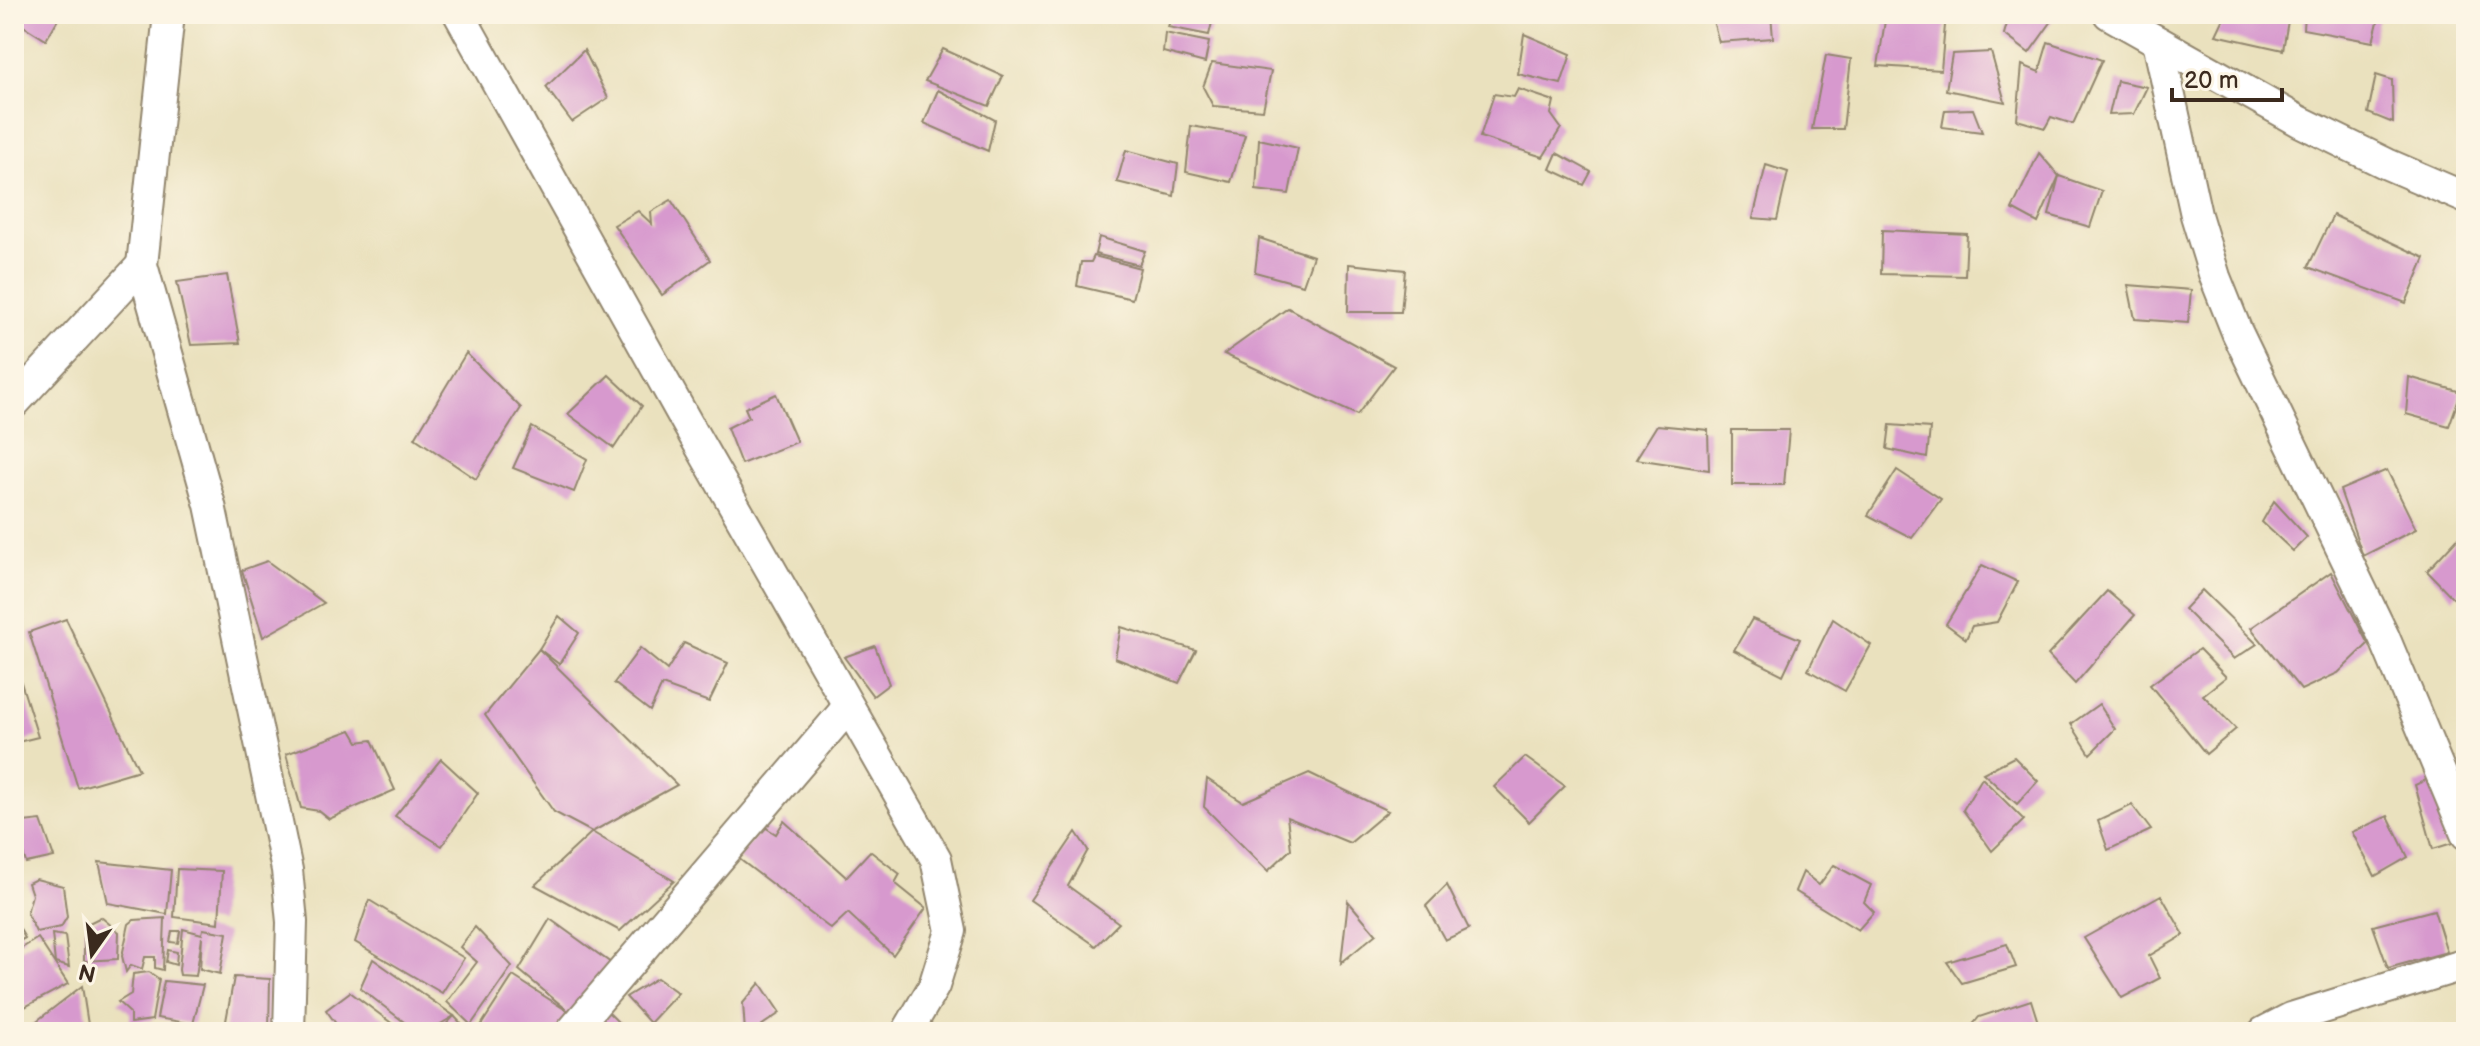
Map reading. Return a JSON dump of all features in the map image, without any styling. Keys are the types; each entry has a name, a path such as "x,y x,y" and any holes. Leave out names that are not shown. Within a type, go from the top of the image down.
{"street":[{"path":"169,14 142,265 210,505 287,870 292,922 289,1032"},
{"path":"459,14 936,859 951,931 934,986 907,1032"},
{"path":"2109,14 2299,121 2466,198"},
{"path":"2158,42 2196,215 2215,277 2243,345 2384,637 2466,834"},
{"path":"14,403 142,265"},
{"path":"571,1032 848,707"},
{"path":"2264,1032 2291,1018 2466,964"}],"building":[{"path":"16,14 61,14 46,40 14,20"},
{"path":"1172,14 1214,14 1209,35 1168,27"},
{"path":"1711,14 1771,14 1773,38 1719,42"},
{"path":"1886,14 1946,14 1941,70 1878,66"},
{"path":"2010,14 2057,14 2029,53 2004,34"},
{"path":"2226,14 2289,15 2283,50 2216,35"},
{"path":"2304,14 2380,14 2373,42 2303,29"},
{"path":"1165,33 1209,42 1205,63 1163,52"},
{"path":"1524,34 1571,54 1561,84 1518,74"},
{"path":"2048,42 2102,60 2073,124 2051,117 2045,128 2017,120 2022,65 2039,72"},
{"path":"943,49 1003,76 989,106 925,81"},
{"path":"584,50 608,98 572,122 546,87"},
{"path":"1991,52 2005,102 1946,90 1952,54"},
{"path":"1826,55 1851,59 1843,129 1812,129"},
{"path":"1212,63 1271,71 1263,110 1213,106 1203,87"},
{"path":"2376,75 2392,80 2393,123 2368,113"},
{"path":"2117,81 2147,87 2134,114 2109,115"},
{"path":"1518,89 1554,101 1551,114 1561,128 1543,157 1480,137 1494,94 1514,97"},
{"path":"938,90 995,120 988,151 924,123"},
{"path":"1973,109 1982,132 1942,127 1945,110"},
{"path":"1191,126 1245,135 1231,182 1186,172"},
{"path":"1259,139 1298,148 1289,194 1256,190"},
{"path":"1126,150 1178,164 1174,196 1117,182"},
{"path":"1557,153 1591,172 1584,185 1550,169"},
{"path":"2039,153 2059,176 2038,223 2012,209"},
{"path":"1766,165 1788,172 1777,220 1753,218"},
{"path":"2059,176 2102,191 2090,227 2049,215"},
{"path":"671,200 710,260 662,295 614,225 638,211 652,224 651,212"},
{"path":"2333,215 2425,258 2406,303 2308,267"},
{"path":"1882,230 1967,234 1965,276 1881,274"},
{"path":"1099,237 1145,251 1139,265 1095,254"},
{"path":"1259,238 1313,256 1303,285 1255,272"},
{"path":"1094,256 1140,268 1132,299 1077,286 1081,262 1091,262"},
{"path":"1349,264 1405,270 1401,312 1348,312"},
{"path":"227,275 240,343 191,345 177,282"},
{"path":"2128,285 2191,290 2188,323 2135,319"},
{"path":"1288,308 1394,366 1357,415 1224,354"},
{"path":"466,353 521,408 476,479 415,438"},
{"path":"609,375 642,406 614,448 568,414"},
{"path":"2409,377 2461,392 2449,426 2406,414"},
{"path":"776,394 797,442 741,464 727,428 749,417 745,408"},
{"path":"1657,425 1708,430 1709,470 1636,459"},
{"path":"1890,425 1930,428 1927,458 1887,449"},
{"path":"532,427 587,459 574,492 513,468"},
{"path":"1732,430 1789,430 1784,485 1732,485"},
{"path":"1897,470 1941,499 1912,538 1868,515"},
{"path":"2387,470 2416,529 2363,556 2340,490"},
{"path":"2274,501 2307,537 2293,551 2262,522"},
{"path":"2466,529 2466,583 2453,598 2427,571"},
{"path":"267,561 324,603 263,637 242,570"},
{"path":"1982,565 2018,582 1997,622 1972,626 1966,639 1946,624"},
{"path":"2331,572 2368,644 2338,673 2301,690 2251,628"},
{"path":"2202,590 2257,644 2234,659 2184,609"},
{"path":"2107,591 2135,615 2075,684 2048,655"},
{"path":"559,616 579,633 559,664 539,649"},
{"path":"66,619 139,770 78,788 29,632"},
{"path":"1752,619 1800,639 1783,675 1734,650"},
{"path":"1833,619 1871,645 1845,691 1808,670"},
{"path":"1121,627 1196,650 1179,683 1115,658"},
{"path":"684,643 728,663 709,702 662,685 650,711 614,683 640,648 667,670"},
{"path":"875,646 889,684 873,696 844,657"},
{"path":"539,649 677,785 592,832 554,812 485,715"},
{"path":"2199,649 2226,677 2203,695 2236,729 2206,754 2150,685"},
{"path":"19,676 38,737 14,743 14,679"},
{"path":"2099,704 2115,729 2090,754 2071,724"},
{"path":"351,730 358,742 372,740 395,790 329,819 319,811 301,808 286,754"},
{"path":"1525,757 1565,786 1529,822 1494,787"},
{"path":"2014,757 2038,781 2017,804 1983,773"},
{"path":"441,759 478,793 442,846 395,816"},
{"path":"1309,773 1388,811 1350,843 1287,817 1291,849 1268,871 1204,807 1207,779 1243,802"},
{"path":"2441,773 2462,840 2433,849 2415,785"},
{"path":"1982,778 2024,820 1992,851 1963,810"},
{"path":"2132,805 2151,830 2108,850 2098,821"},
{"path":"2388,816 2408,857 2375,876 2352,832"},
{"path":"41,820 54,857 26,863 14,823"},
{"path":"784,821 846,877 870,851 900,874 895,883 926,908 893,955 848,913 831,929 738,858 763,826 776,834"},
{"path":"592,832 674,881 620,931 535,885"},
{"path":"1076,832 1088,850 1068,886 1119,923 1096,946 1030,900"},
{"path":"99,862 171,870 167,914 108,903"},
{"path":"1834,865 1871,885 1864,902 1874,912 1858,930 1795,891 1803,872 1819,885"},
{"path":"177,869 222,871 219,923 174,917"},
{"path":"36,879 63,886 67,917 61,927 36,932 27,913 32,895 28,883"},
{"path":"1447,885 1469,929 1445,940 1426,906"},
{"path":"2161,895 2184,935 2149,956 2160,978 2122,998 2084,938"},
{"path":"369,900 464,958 442,993 355,942"},
{"path":"1348,901 1376,934 1341,963"},
{"path":"2434,910 2447,952 2388,968 2373,926"},
{"path":"101,917 119,932 118,959 84,961 87,924"},
{"path":"165,918 163,970 155,968 155,957 145,957 142,969 131,965 126,972 122,956 129,924 134,920"},
{"path":"14,919 25,938 14,944"},
{"path":"550,919 615,966 572,1014 519,970"},
{"path":"475,927 512,966 471,1025 447,1002 477,962 460,947"},
{"path":"183,929 202,934 203,929 227,933 220,974 200,969 202,937 196,976 180,975"},
{"path":"172,931 180,931 178,943 170,942"},
{"path":"52,934 65,936 69,967 55,963"},
{"path":"38,938 68,984 25,1007 14,990 14,953"},
{"path":"2007,944 2016,967 1962,983 1947,962"},
{"path":"168,950 177,952 176,965 166,962"},
{"path":"373,959 454,1016 427,1032 417,1032 360,988"},
{"path":"149,972 159,979 152,1020 130,1023 130,1013 118,1002 131,994 133,974"},
{"path":"513,976 572,1014 557,1032 478,1030"},
{"path":"234,977 270,979 269,1032 224,1032"},
{"path":"657,978 678,993 650,1023 626,997"},
{"path":"164,981 203,985 193,1024 157,1018"},
{"path":"760,983 780,1013 752,1032 745,1032 743,1003"},
{"path":"82,986 89,1031 37,1032 34,1023"},
{"path":"350,992 394,1025 384,1032 342,1032 326,1010"},
{"path":"2031,1000 2041,1032 1967,1032 1979,1017"},
{"path":"608,1012 628,1032 592,1032"},
{"path":"14,1013 24,1028 14,1032"},
{"path":"454,1016 469,1032 439,1032"}]}
